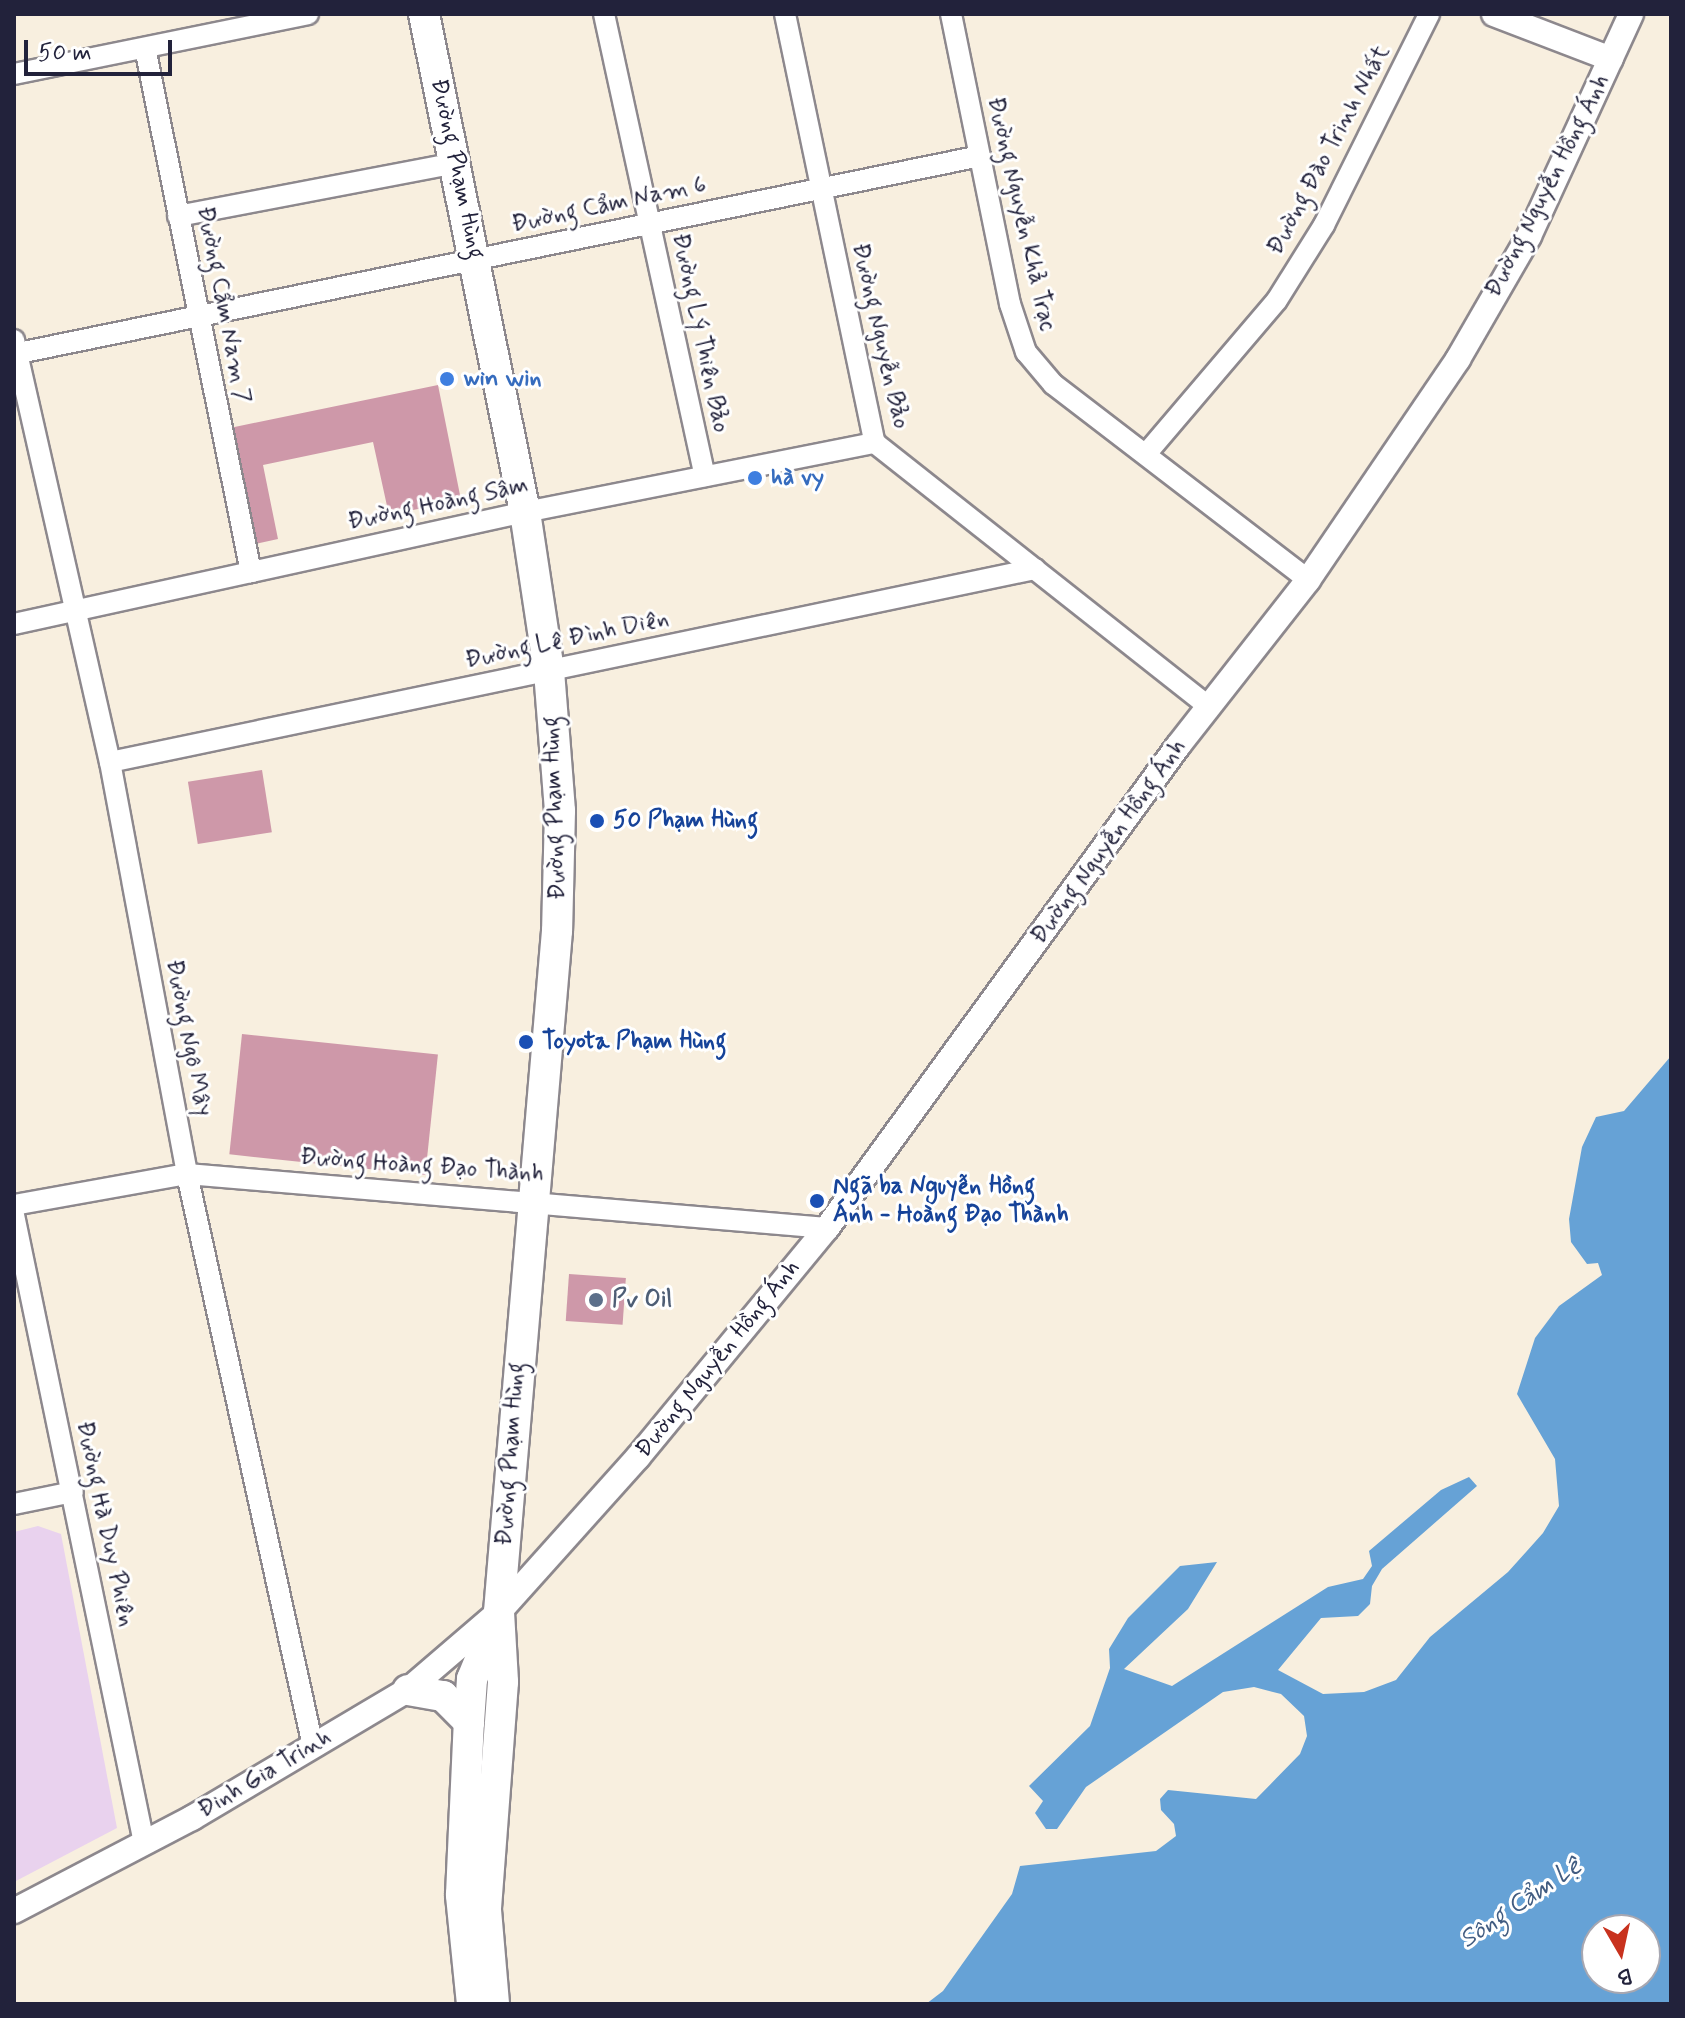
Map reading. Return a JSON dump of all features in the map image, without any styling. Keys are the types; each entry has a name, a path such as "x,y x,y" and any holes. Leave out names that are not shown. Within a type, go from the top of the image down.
{"main road":[{"name":"Đường Phạm Hùng","path":"424,14 525,512 549,671 560,873 499,1612 503,1682 486,1910 494,2004"},
{"name":"Đường Phạm Hùng","path":"472,2004 461,1895 469,1722 472,1679 499,1612"},
{"path":"408,1690 443,1696 469,1722"}],"street":[{"path":"14,74 308,14"},
{"name":"Đường Lý Thiên Bảo","path":"604,14 705,476"},
{"name":"Đường Nguyễn Bảo","path":"785,14 875,443 1209,707"},
{"name":"Đường Nguyễn Khả Trạc","path":"951,14 1010,304 1026,352 1053,384 1308,580"},
{"name":"Đường Đào Trinh Nhất","path":"1146,454 1277,300 1324,225 1429,14"},
{"path":"1494,14 1611,59"},
{"name":"Đường Nguyễn Hồng Ánh","path":"499,1612 638,1457 827,1228 1209,707 1308,580 1458,359 1529,236 1631,14"},
{"name":"Đường Cẩm Nam 7","path":"145,48 251,572"},
{"name":"Đường Cẩm Nam 6","path":"15,349 198,316 980,156"},
{"path":"178,216 456,163"},
{"name":"Đường Ngô Mây","path":"15,349 73,612 110,762 187,1174 313,1746"},
{"name":"Đường Hoàng Sâm","path":"14,624 525,512 875,443"},
{"name":"Đường Lê Đình Diên","path":"110,762 1035,569"},
{"name":"Đường Hoàng Đạo Thành","path":"14,1205 187,1174 531,1200 827,1228"},
{"name":"Đường Hà Duy Phiên","path":"14,1215 144,1843"},
{"path":"14,1504 73,1492"},
{"name":"Đinh Gia Trinh","path":"14,1911 144,1843 408,1690 499,1612"}],"shaded area":[{"path":"38,1526 61,1534 117,1828 14,1882 14,1532"}],"water":[{"name":"Sông Cẩm Lệ","path":"1671,1056 1671,2004 926,2004 943,1991 1012,1894 1020,1866 1156,1851 1176,1836 1174,1824 1161,1810 1160,1799 1168,1790 1256,1799 1300,1754 1307,1736 1304,1716 1281,1694 1254,1687 1223,1692 1086,1787 1057,1829 1046,1829 1035,1813 1043,1801 1029,1786 1090,1726 1110,1668 1109,1649 1128,1618 1180,1566 1217,1562 1188,1609 1124,1669 1172,1686 1328,1587 1363,1579 1372,1566 1369,1551 1441,1490 1469,1477 1477,1486 1382,1569 1372,1586 1370,1604 1358,1616 1321,1618 1278,1670 1323,1694 1364,1692 1396,1680 1430,1637 1508,1572 1543,1533 1559,1506 1555,1459 1517,1394 1535,1338 1559,1306 1602,1275 1598,1263 1587,1264 1571,1242 1569,1219 1582,1147 1596,1117 1624,1111"}],"building":[{"path":"438,385 461,500 389,515 373,442 263,465 278,539 250,545 225,429"},
{"path":"262,770 272,832 198,844 188,782"},
{"path":"242,1034 438,1055 425,1175 229,1154"},
{"name":"Pv Oil","path":"569,1274 626,1278 623,1325 566,1321"}],"place":[{"name":"win win","path":"447,379"},
{"name":"hà vy","path":"755,478"},
{"name":"50 Phạm Hùng","path":"597,821"},
{"name":"Toyota Phạm Hùng","path":"526,1042"},
{"name":"Ngã ba Nguyễn Hồng Ánh - Hoàng Đạo Thành","path":"817,1201"},
{"name":"Pv Oil","path":"596,1300"}]}
